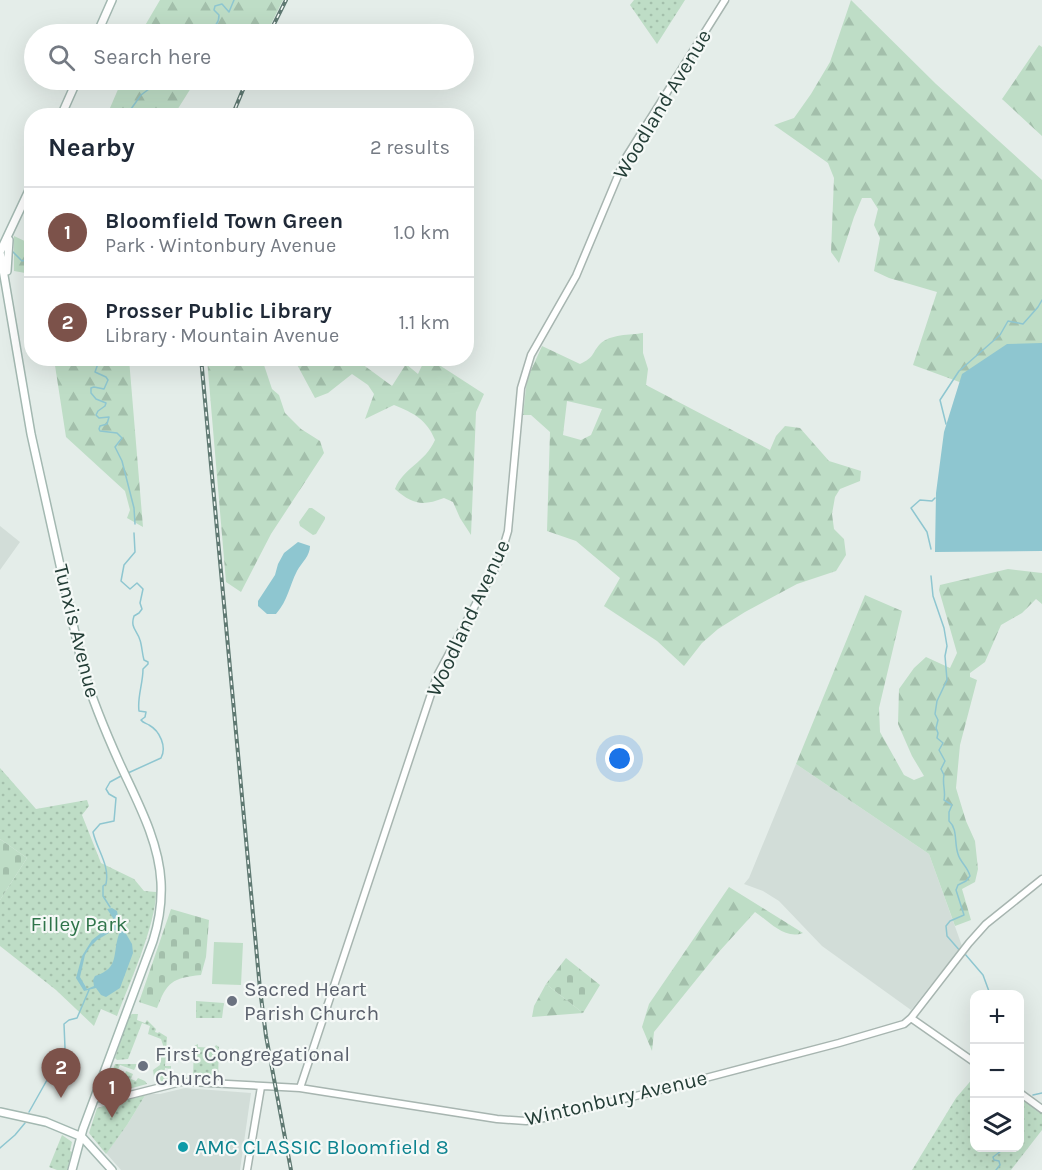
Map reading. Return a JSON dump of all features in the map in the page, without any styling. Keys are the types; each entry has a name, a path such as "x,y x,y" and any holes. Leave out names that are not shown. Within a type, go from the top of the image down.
{"main road":[{"path":"101,24 112,0"},
{"path":"65,108 73,90"},
{"name":"Tunxis Avenue","path":"24,203 9,238 0,252 31,434 90,694 143,816 159,864 161,898 153,941 95,1098 72,1170"},
{"path":"6,292 9,238"},
{"path":"0,1112 46,1122 82,1137 112,1170"}],"street":[{"name":"Woodland Avenue","path":"300,1088 437,676 478,602 505,546 521,388 531,355 576,276 625,159 725,0"},
{"path":"970,1059 911,1018 986,924 1042,879"},
{"name":"Wintonbury Avenue","path":"95,1098 114,1099 181,1082 300,1088 497,1119 526,1121 660,1090 839,1043 904,1024 911,1018"},
{"path":"248,1170 261,1087"},
{"path":"1024,1096 1042,1109"}],"shaded area":[{"path":"0,526 20,542 0,570"},
{"path":"796,764 929,854 962,946 911,1010 822,946 779,901 763,891 744,884 749,878"},
{"path":"185,1088 251,1093 240,1170 121,1170 106,1153 146,1094 160,1094"}],"green space":[{"path":"160,0 283,0 271,24 146,24"},
{"path":"634,0 685,0 657,44 630,5"},
{"path":"851,0 936,84 1042,180 1042,383 984,391 913,365 937,292 889,278 874,271 880,238 874,225 878,209 871,198 862,198 839,263 831,252 834,178 828,163 774,125 794,118 811,94 830,62"},
{"path":"1039,45 1042,47 1042,136 1002,99"},
{"path":"118,90 190,90 178,108 110,108"},
{"path":"14,236 24,241 24,273 14,271"},
{"path":"643,333 643,353 648,369 646,385 770,450 776,436 785,426 800,428 829,461 861,471 860,481 840,489 835,497 832,514 834,529 844,539 846,555 836,571 797,584 745,612 718,629 702,643 684,666 657,641 604,606 620,578 576,541 547,531 550,432 531,415 523,415 527,379 542,346 580,364 591,357 604,341","holes":["567,401 602,409 591,435 581,440 563,435"]},
{"path":"55,366 130,366 143,527 127,518 130,510 125,491 66,437"},
{"path":"208,366 264,366 272,389 279,395 285,413 301,429 320,441 324,453 271,534 241,592 226,582"},
{"path":"298,366 365,366 392,386 405,366 408,366 418,374 422,366 441,366 484,394 476,412 471,535 453,502 444,498 424,503 413,501 395,489 403,476 426,454 435,440 424,422 414,414 394,405 365,419 374,394 368,385 352,374 328,393 315,398"},
{"path":"309,508 325,517 316,534 313,535 300,526 299,522"},
{"path":"1008,569 1042,573 1042,604 1036,599 1022,613 1001,625 985,662 970,673 970,677 977,680 960,745 956,788 975,841 978,869 975,882 962,889 971,920 955,926 929,854 796,764 865,595 902,611 879,708 880,732 904,775 914,780 924,776 898,724 899,689 914,668 926,657 950,668 957,653 939,590 940,585"},
{"name":"Filley Park","path":"0,768 36,809 87,800 89,806 82,815 101,863 134,879 144,891 156,892 147,937 117,1016 101,1009 94,1026 56,990 0,946 0,900 27,858 0,839"},
{"path":"0,839 27,858 0,900"},
{"path":"729,887 803,933 783,932 755,912 717,954 654,1032 652,1051 642,1027 649,1004"},
{"path":"171,909 209,920 206,957 201,975 183,978 172,983 164,992 157,1008 139,1002"},
{"path":"214,942 243,943 241,985 212,984"},
{"path":"566,958 600,985 583,1013 546,984"},
{"path":"546,984 583,1013 532,1017 534,1006"},
{"path":"196,1001 224,1003 222,1018 196,1018"},
{"path":"138,1014 137,1020 145,1023 147,1020 156,1029 155,1032 167,1037 165,1066 171,1066 171,1069 165,1068 164,1076 181,1078 155,1084 153,1070 160,1065 163,1045 161,1039 148,1034 150,1026 142,1023 128,1059 117,1060 115,1058 129,1016"},
{"path":"198,1044 198,1047 214,1048 216,1045 219,1047 218,1078 193,1077 194,1046"},
{"path":"115,1064 137,1064 134,1070 120,1065 114,1079 122,1082 126,1071 133,1074 131,1079 136,1081 138,1078 147,1084 110,1094 106,1088"},
{"path":"970,1082 970,1152 1024,1152 1024,1094 1042,1107 1042,1130 1011,1170 912,1170 956,1098"},
{"path":"146,1094 106,1154 89,1133 97,1108"},
{"path":"62,1135 72,1142 70,1151 72,1152 67,1170 57,1170 49,1167"}],"water":[{"path":"1042,343 1042,551 935,552 936,493 944,432 962,374 1007,344"},
{"path":"298,542 310,546 309,553 297,571 280,609 276,614 267,614 258,606 258,601 275,575 284,553"},
{"path":"112,908 117,911 119,922 132,944 133,953 120,988 106,997 101,995 96,988 84,991 76,978 82,956 92,940 114,923 107,909","holes":["114,930 118,931 112,964 103,973 95,976 94,986 87,989 80,977 85,955 97,940"]}],"waterway":[{"path":"216,24 219,15 214,10 215,6 222,4 229,12 234,0"},
{"path":"132,108 148,90"},
{"path":"12,251 24,260"},
{"path":"946,424 940,400 959,371 1000,335 1008,321 1023,324 1042,300"},
{"path":"97,366 95,372 108,380 104,389 91,388 91,393 96,399 106,403 96,415 99,418 109,417 107,424 100,426 99,429 117,433 122,438 115,447 122,461 134,508 135,524"},
{"path":"931,549 927,532 911,508 920,500 932,501 935,498"},
{"path":"128,773 161,758 163,754 161,740 156,731 141,720 145,717 146,712 139,711 143,669 148,662 144,660 140,640 133,623 134,616 142,609 140,603 143,589 137,583 130,589 121,581 124,565 135,552 134,533"},
{"path":"931,576 933,596 944,628 947,646 945,656 947,680 937,701 935,714 938,720 937,738 943,743 939,750 945,761 941,769 944,775 944,800 952,805 949,821 954,828 959,857 970,876 958,885 956,890 964,915 950,921 946,926 947,936 961,952"},
{"path":"110,907 103,896 103,886 106,884 107,877 105,864 93,832 100,824 114,821 116,798 106,789 110,782 121,776"},
{"path":"965,954 983,975 989,990"},
{"path":"29,1112 65,1048 64,1024 77,1018 89,990"},
{"path":"1033,1095 1042,1093"},
{"path":"0,1148 25,1123"},
{"path":"996,1170 1000,1165 999,1161 994,1160 993,1157 1000,1152"}],"railway":[{"path":"274,24 286,0"},
{"path":"235,108 243,90"},
{"path":"202,366 260,989 266,1036 291,1170"}],"place":[{"name":"Sacred Heart Parish Church","path":"232,1001"},
{"name":"First Congregational Church","path":"143,1066"},
{"name":"Prosser Public Library","path":"61,1098"},
{"name":"Bloomfield Town Green","path":"112,1118"},
{"name":"AMC CLASSIC Bloomfield 8","path":"183,1147"}]}
